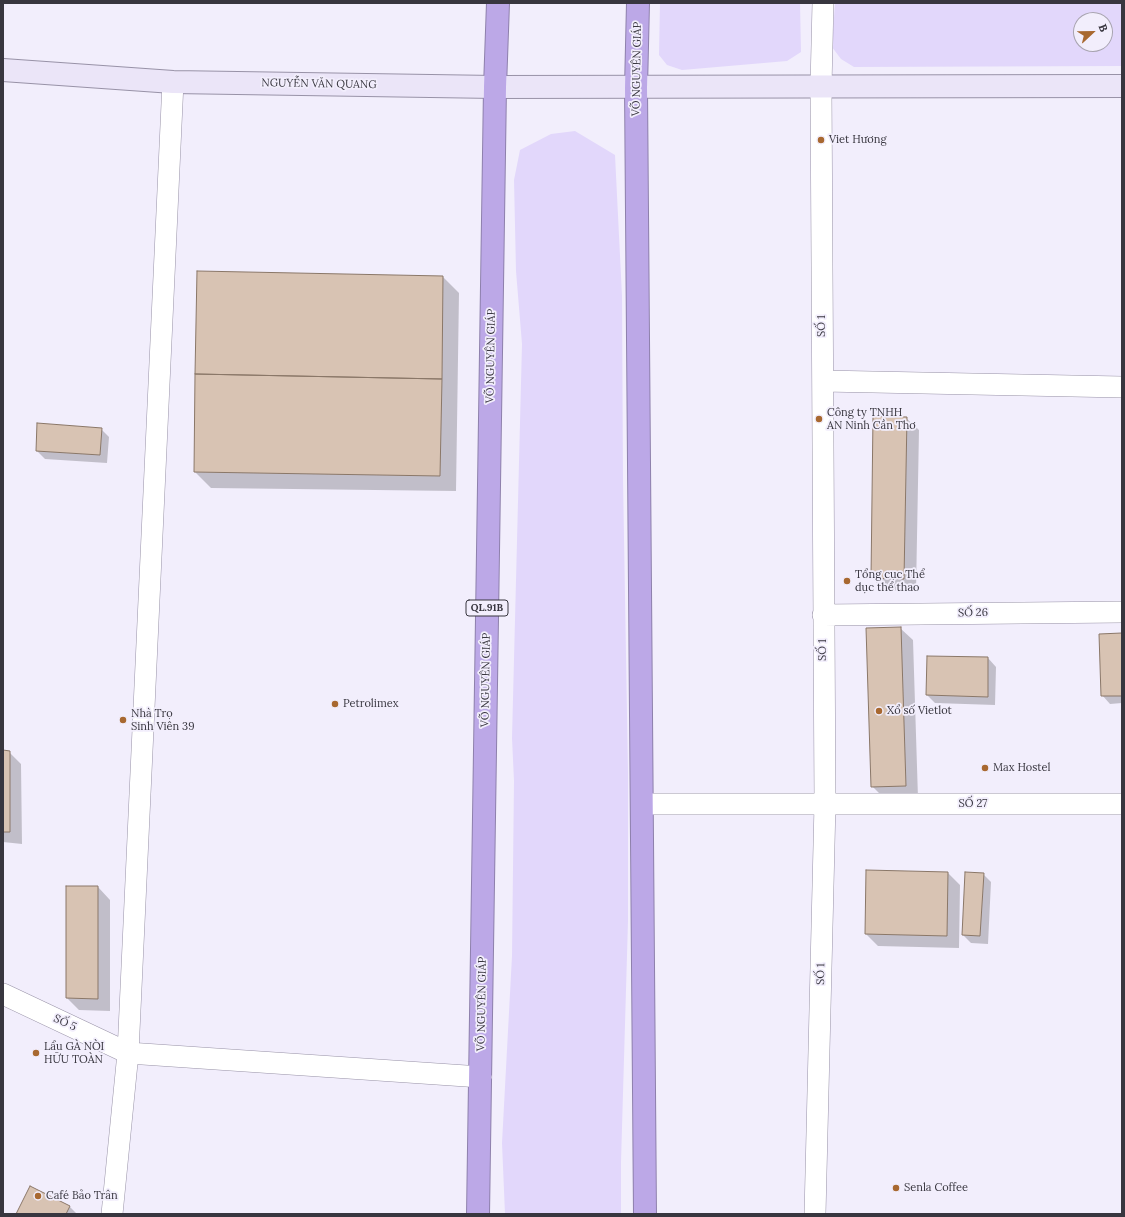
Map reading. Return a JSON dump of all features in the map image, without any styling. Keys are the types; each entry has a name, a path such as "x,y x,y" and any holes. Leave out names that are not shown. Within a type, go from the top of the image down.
{"highway":[{"name":"VÕ NGUYÊN GIÁP","path":"478,1214 494,87 498,3"},
{"name":"VÕ NGUYÊN GIÁP","path":"638,3 636,88 645,1214"}],"street":[{"name":"SỐ 1","path":"815,1214 825,804 821,86 823,3"},
{"name":"NGUYỄN VĂN QUANG","path":"3,70 173,82 494,87 636,88 821,86 1122,86"},
{"path":"112,1214 128,1053 173,82"},
{"path":"823,380 1122,387"},
{"name":"SỐ 26","path":"823,615 1122,612"},
{"name":"SỐ 27","path":"642,804 1122,804"},
{"name":"SỐ 5","path":"3,994 128,1053"},
{"path":"128,1053 481,1077"}],"shaded area":[{"path":"660,3 800,3 801,52 787,61 682,70 667,65 659,55"},
{"path":"835,3 1122,3 1122,66 854,67 841,59 832,47"},
{"path":"575,131 615,155 622,296 623,479 628,773 628,921 621,1162 621,1214 505,1214 502,1143 512,956 514,781 512,738 522,344 516,271 514,180 520,150 551,134"}],"building":[{"path":"197,271 443,276 442,379 195,374"},
{"path":"195,374 442,379 440,476 194,472"},
{"path":"873,416 907,417 904,579 871,578"},
{"path":"37,423 102,428 100,455 36,451"},
{"path":"901,627 906,786 871,787 866,628"},
{"path":"1122,633 1122,696 1101,696 1099,634"},
{"path":"927,656 988,657 988,697 926,695"},
{"path":"3,750 10,751 10,832 3,832"},
{"path":"866,870 948,872 947,936 865,934"},
{"path":"965,872 984,873 980,936 962,935"},
{"path":"66,886 98,886 98,999 66,998"},
{"name":"Café Bảo Trân","path":"30,1186 70,1206 66,1214 16,1214"}],"place":[{"name":"Viet Hương","path":"821,140"},
{"name":"Công ty TNHH AN Ninh Cần Thơ","path":"819,419"},
{"name":"Tổng cục Thể dục thể thao","path":"847,581"},
{"name":"Petrolimex","path":"335,704"},
{"name":"Xổ số Vietlot","path":"879,711"},
{"name":"Nhà Trọ Sinh Viên 39","path":"123,720"},
{"name":"Max Hostel","path":"985,768"},
{"name":"Lẩu GÀ NÒI HỮU TOÀN","path":"36,1053"},
{"name":"Senla Coffee","path":"896,1188"},
{"name":"Café Bảo Trân","path":"38,1196"}]}
